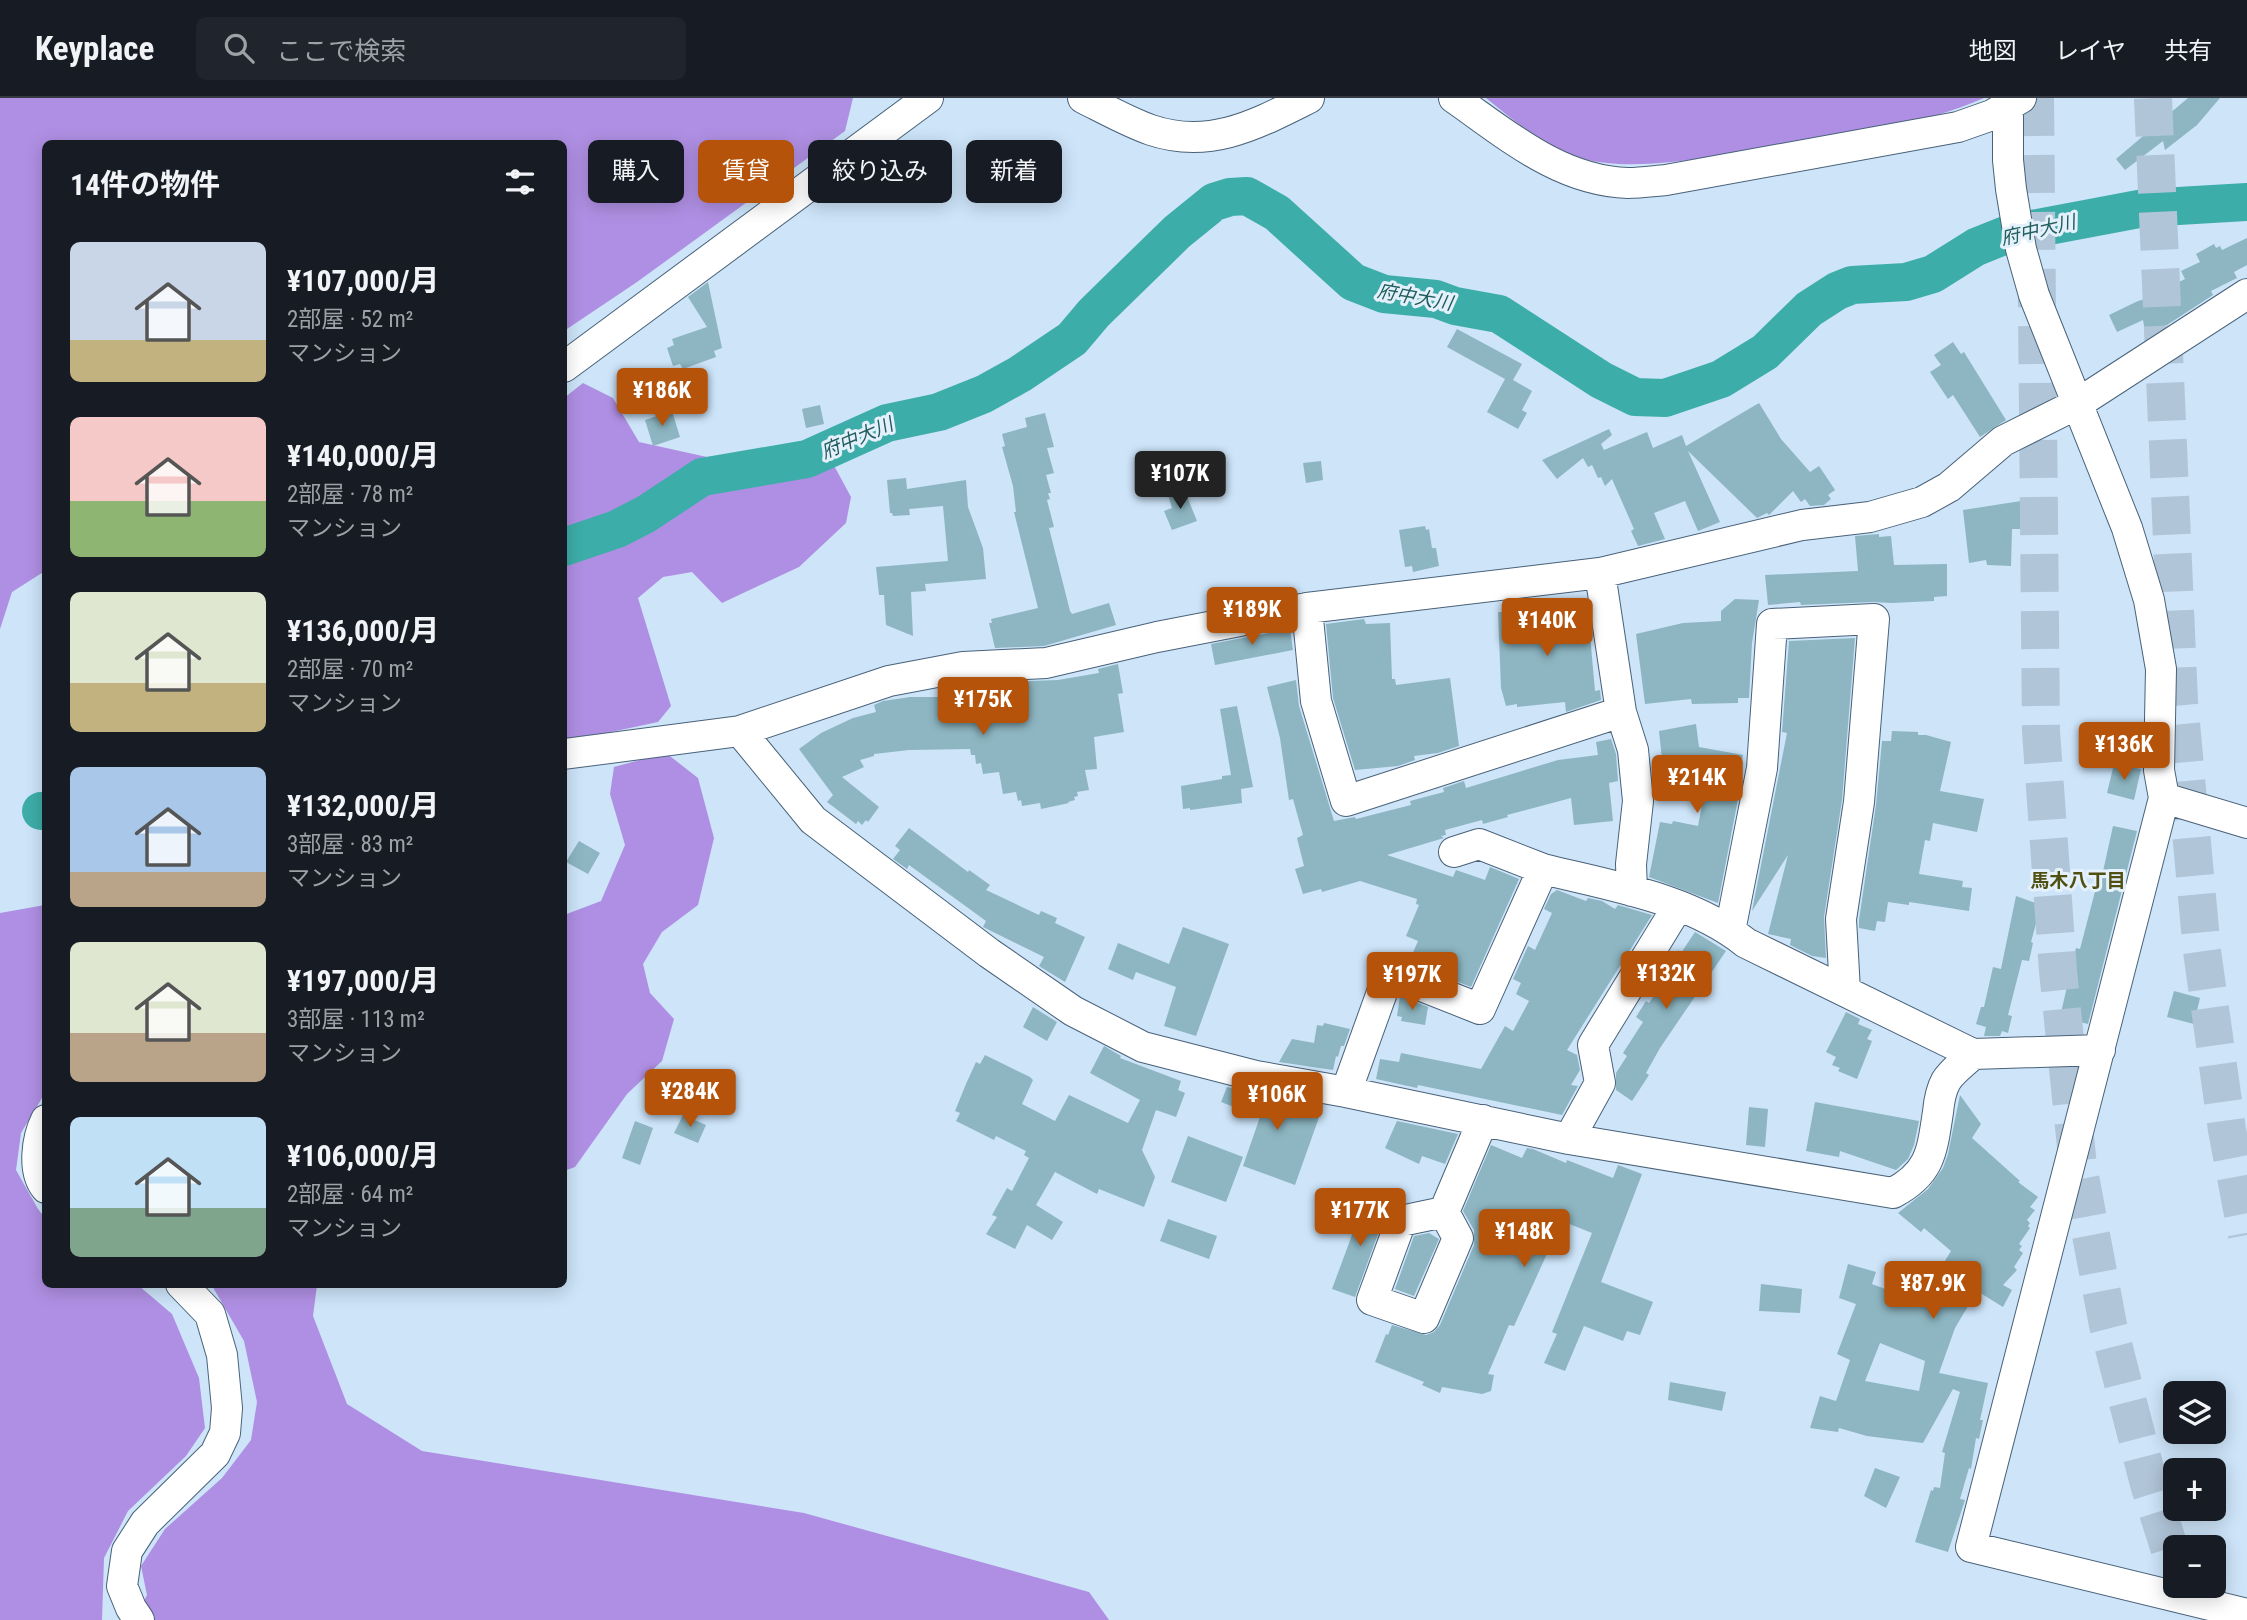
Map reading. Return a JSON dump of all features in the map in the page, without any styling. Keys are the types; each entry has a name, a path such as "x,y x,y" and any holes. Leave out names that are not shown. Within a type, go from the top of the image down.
{"street":[{"path":"567,365 928,98"},
{"path":"1083,98 1152,131 1191,138 1219,136 1251,127 1309,98"},
{"path":"1454,98 1560,168 1593,178 1629,183 1666,180 1958,128 2015,102"},
{"path":"2015,102 2008,160 2021,249 2034,295 2127,528 2149,600 2161,669 2159,770 2164,797 1971,1547 2241,1615"},
{"path":"567,754 740,731 888,681 963,667 1046,663 1157,637 1307,608 1600,573 1801,525 1870,517 1922,502 1949,487 2003,441 2077,404 2247,294"},
{"path":"1600,573 1621,712 1633,750 1638,801 1631,864 1632,891"},
{"path":"1307,608 1316,701 1346,801 1621,712"},
{"path":"1730,931 1762,768 1772,624 1874,619 1859,802 1840,919 1844,991"},
{"path":"740,731 813,820 989,953 1073,1011 1143,1047 1256,1076 1569,1139 1893,1193 1910,1184 1924,1170 1933,1148 1943,1087 1947,1079 1973,1054"},
{"path":"2164,797 2247,822"},
{"path":"1454,852 1479,844 1543,869 1632,891 1678,906 1730,931 1746,943 1973,1054 2100,1049"},
{"path":"1346,1092 1389,973 1480,1009 1543,869"},
{"path":"1569,1139 1600,1083 1593,1045 1678,906"},
{"path":"1444,1212 1483,1121"},
{"path":"42,1136 37,1156 42,1184"},
{"path":"139,1620 122,1586 127,1552 145,1523 215,1454 225,1433 227,1408 219,1345 210,1314 185,1288"}],"shaded area":[{"path":"0,98 853,98 845,131 833,140 808,140 808,158 794,168 794,140 698,140 698,203 746,203 567,329 567,140 42,140 42,573 12,592 0,629"},
{"path":"1486,98 1984,98 1937,115 1888,126 1713,156 1632,164 1584,159 1557,149 1532,134"},
{"path":"583,383 613,398 639,442 707,457 768,454 831,460 851,497 846,523 799,567 722,603 692,572 663,577 638,598 671,706 658,722 567,741 567,396"},
{"path":"666,753 698,778 714,838 698,905 662,932 643,964 650,993 674,1019 662,1061 627,1094 575,1167 567,1170 567,914 601,901 625,845 610,794 614,767"},
{"path":"42,906 42,1098 21,1133 16,1170 42,1214 42,1288 142,1288 172,1314 199,1378 205,1428 186,1456 128,1511 104,1558 102,1620 0,1620 0,913"},
{"path":"213,1288 317,1288 313,1316 347,1404 422,1451 804,1513 1089,1592 1109,1620 134,1620 147,1595 141,1566 165,1529 222,1478 251,1440 257,1402 244,1341"}],"building":[{"path":"2188,98 2220,98 2197,125 2165,150 2163,141 2125,170 2116,159"},
{"path":"2247,238 2247,265 2234,272 2237,278 2211,291 2213,295 2167,325 2145,331 2143,320 2117,332 2109,315 2138,301 2178,290 2175,284 2185,279 2181,271 2200,262 2196,254 2214,244 2222,250"},
{"path":"708,282 722,348 714,351 716,357 683,369 680,364 673,366 667,348 674,345 672,339 707,327 688,297"},
{"path":"1457,329 1522,364 1513,380 1532,391 1522,410 1527,413 1518,429 1487,412 1505,379 1447,347"},
{"path":"1953,342 1961,354 1964,352 2006,420 1980,437 1953,395 1948,399 1930,372 1941,365 1934,355"},
{"path":"1759,403 1781,439 1810,472 1819,466 1835,490 1828,495 1831,499 1824,505 1810,506 1805,499 1801,502 1793,491 1769,515 1767,513 1757,518 1688,451 1720,522 1698,531 1685,501 1654,513 1665,539 1638,546 1631,531 1634,529 1612,479 1605,486 1592,465 1588,467 1583,458 1557,479 1542,460 1609,429 1612,435 1601,444 1604,450 1647,432 1653,448 1682,435 1686,446"},
{"path":"820,405 824,424 806,428 802,409"},
{"path":"672,411 680,437 653,446 645,420"},
{"path":"1045,413 1054,447 1047,448 1054,473 1046,475 1051,493 1048,493 1050,499 1047,500 1054,527 1049,528 1070,611 1072,614 1109,603 1116,625 1044,646 995,648 989,623 992,623 991,619 1038,608 1014,512 1013,486 1002,447 1005,446 1002,434 1027,427 1025,418"},
{"path":"1321,461 1323,480 1306,483 1303,463"},
{"path":"906,478 907,489 966,480 968,507 983,548 986,579 925,584 926,591 911,592 913,636 886,625 884,595 879,595 876,567 948,561 943,506 909,509 910,515 893,516 890,513 887,480"},
{"path":"1184,489 1197,521 1172,530 1164,511 1172,508 1168,495"},
{"path":"2021,501 2022,508 2026,508 2026,529 2012,529 2011,566 1987,565 1986,560 1969,563 1963,510"},
{"path":"1425,526 1426,530 1429,529 1432,548 1436,548 1439,566 1413,572 1412,566 1405,567 1399,530"},
{"path":"1879,534 1879,537 1891,536 1894,565 1947,564 1947,596 1934,597 1934,601 1801,605 1800,602 1768,605 1765,575 1858,571 1855,536"},
{"path":"1586,599 1592,635 1595,691 1600,690 1601,700 1566,712 1565,702 1506,706 1501,688 1498,612 1525,612 1525,609 1574,614 1572,602"},
{"path":"1735,599 1759,600 1752,643 1749,698 1738,698 1738,703 1692,704 1691,699 1645,704 1636,634 1683,623 1721,621 1721,611"},
{"path":"1364,619 1366,624 1390,623 1392,679 1395,679 1396,685 1450,678 1459,746 1438,753 1414,756 1415,760 1398,766 1355,770 1333,698 1326,624"},
{"path":"1290,629 1293,650 1215,665 1211,644"},
{"path":"1855,638 1842,800 1824,917 1826,958 1812,956 1790,945 1791,939 1768,934 1788,855 1752,911 1787,733 1782,732 1789,641"},
{"path":"1118,664 1123,693 1118,694 1124,732 1094,737 1097,769 1085,770 1089,790 1077,792 1078,796 1069,803 1041,809 1040,803 1022,806 1016,792 1003,794 999,772 983,774 981,763 976,764 975,755 971,755 970,749 909,750 874,754 860,760 864,767 842,777 879,807 868,822 866,820 862,825 858,821 856,824 827,802 833,795 799,749 821,733 853,718 876,712 874,705 883,701 910,697 958,697 958,693 1007,686 1006,682 1058,680 1099,673 1098,669"},
{"path":"1296,680 1299,706 1334,821 1356,819 1411,805 1410,801 1444,792 1443,788 1464,781 1466,788 1558,760 1598,755 1596,742 1611,739 1616,754 1618,781 1609,783 1613,821 1574,825 1571,798 1483,824 1482,820 1445,830 1446,835 1441,836 1444,838 1387,855 1453,877 1456,870 1485,880 1490,867 1519,879 1471,987 1409,962 1418,941 1406,936 1419,905 1416,904 1417,899 1360,881 1322,892 1321,889 1303,894 1295,869 1304,866 1297,838 1303,835 1293,799 1289,800 1280,738 1267,687"},
{"path":"1237,706 1253,787 1241,789 1242,803 1183,809 1181,786 1231,775 1220,709"},
{"path":"1696,724 1699,747 1743,755 1735,794 1739,794 1718,903 1649,877 1660,822 1672,824 1673,821 1698,826 1706,783 1667,784 1659,731"},
{"path":"1892,731 1918,732 1918,735 1951,742 1940,791 1984,799 1977,832 1933,823 1930,841 1925,840 1919,874 1963,881 1962,887 1972,888 1969,911 1909,902 1909,905 1888,902 1885,922 1877,921 1875,931 1859,928 1859,920 1876,805 1882,741 1891,741"},
{"path":"2114,764 2141,769 2134,800 2107,793"},
{"path":"2113,826 2137,831 2088,1024 2060,1017 2076,948 2080,949 2097,884 2100,885"},
{"path":"909,828 990,885 986,890 1039,915 1041,911 1057,918 1055,923 1085,937 1065,982 1039,966 1044,957 983,927 986,921 909,865 907,869 893,859 900,850 895,846"},
{"path":"579,841 600,853 588,874 567,860"},
{"path":"1557,890 1586,901 1588,898 1602,901 1615,909 1618,905 1652,915 1567,1050 1577,1055 1580,1070 1571,1085 1578,1086 1562,1115 1376,1079 1380,1059 1399,1062 1401,1053 1481,1069 1505,1026 1513,1031 1529,1001 1516,994 1521,983 1513,979 1528,946 1535,950 1552,913 1544,909 1551,894"},
{"path":"2016,896 2041,905 2029,961 2022,960 2008,1015 2012,1016 2008,1033 2002,1031 2000,1036 1984,1036 1986,1027 1976,1024 1981,1007 1984,1007 1993,967 2001,969"},
{"path":"1183,927 1229,944 1196,1036 1164,1026 1176,987 1136,972 1133,980 1108,969 1118,943 1169,964"},
{"path":"1695,932 1726,951 1660,1048 1646,1073 1649,1075 1632,1101 1616,1090 1616,1073 1627,1056 1623,1053 1643,1022 1636,1017 1673,969 1668,965 1678,950 1681,953"},
{"path":"2174,991 2200,998 2194,1024 2167,1017"},
{"path":"1400,996 1428,1007 1425,1025 1401,1021 1402,1017 1397,1016"},
{"path":"1033,1007 1057,1022 1047,1041 1023,1027"},
{"path":"1846,1012 1860,1019 1858,1024 1872,1030 1867,1039 1872,1041 1857,1079 1838,1071 1840,1068 1832,1065 1836,1057 1826,1052"},
{"path":"1324,1023 1350,1029 1344,1046 1341,1046 1338,1057 1336,1056 1333,1070 1279,1062 1292,1039 1314,1043 1317,1025 1323,1026"},
{"path":"1104,1046 1121,1056 1120,1058 1181,1081 1178,1090 1185,1093 1176,1117 1156,1110 1142,1150 1155,1177 1144,1207 1099,1189 1097,1194 1055,1172 1036,1205 1063,1222 1052,1240 1027,1225 1015,1249 986,1234 997,1217 992,1215 1007,1188 1012,1191 1029,1158 1024,1155 1026,1151 996,1136 994,1140 956,1121 960,1113 955,1111 976,1062 980,1064 985,1055 1030,1077 1033,1080 1022,1104 1055,1121 1069,1095 1128,1123 1140,1100 1090,1073"},
{"path":"1227,1087 1323,1106 1295,1185 1243,1166 1260,1117 1221,1102"},
{"path":"1960,1095 1981,1124 1972,1138 2020,1181 2018,1182 2038,1197 2030,1207 2035,1210 2027,1220 2030,1228 2019,1244 2022,1246 2019,1250 2023,1253 2014,1267 2017,1270 2003,1285 2012,1290 2003,1307 1977,1291 1955,1328 1939,1373 1988,1383 1979,1439 1976,1438 1971,1469 1969,1468 1960,1499 1965,1500 1948,1552 1915,1542 1931,1490 1933,1491 1934,1487 1940,1488 1945,1453 1942,1452 1960,1392 1953,1389 1923,1443 1867,1436 1839,1428 1838,1432 1810,1428 1820,1396 1836,1401 1850,1360 1837,1354 1856,1304 1839,1298 1848,1264 1876,1272 1872,1284 1920,1302 1951,1251 1924,1228 1921,1232 1898,1213 1928,1189 1943,1168","holes":["1880,1343 1925,1361 1919,1391 1865,1381"]},
{"path":"1815,1102 1919,1121 1908,1159 1896,1170 1840,1151 1839,1157 1806,1151"},
{"path":"1749,1107 1768,1109 1765,1147 1746,1145"},
{"path":"683,1115 706,1125 698,1143 674,1133"},
{"path":"635,1121 653,1128 640,1165 622,1158"},
{"path":"1397,1121 1458,1134 1445,1164 1422,1156 1419,1164 1385,1148"},
{"path":"1188,1136 1243,1157 1226,1202 1171,1182"},
{"path":"1491,1145 1522,1158 1527,1148 1533,1149 1613,1178 1618,1165 1642,1174 1601,1282 1653,1302 1640,1335 1627,1331 1623,1341 1584,1326 1565,1371 1544,1363 1557,1334 1552,1332 1592,1233 1562,1221 1514,1326 1509,1325 1488,1374 1494,1375 1491,1391 1482,1394 1442,1387 1440,1393 1422,1385 1424,1382 1375,1362 1392,1325 1426,1335 1434,1332 1440,1325 1474,1245 1474,1230 1463,1211"},
{"path":"1365,1200 1389,1208 1355,1297 1332,1289"},
{"path":"1168,1219 1217,1236 1209,1259 1160,1241"},
{"path":"1429,1233 1439,1239 1414,1296 1395,1289 1414,1236"},
{"path":"1761,1284 1802,1289 1800,1313 1759,1311"},
{"path":"1670,1382 1726,1392 1722,1411 1668,1400"},
{"path":"1875,1468 1900,1477 1886,1508 1864,1496"}],"waterway":[{"name":"府中大川","path":"567,546 617,529 646,514 702,477 807,459 887,423 939,412 984,394 1020,374 1072,339 1094,313 1177,232 1214,202 1230,197 1247,196 1277,213 1353,282 1384,294 1436,299 1455,306 1499,314 1601,380 1635,397 1665,398 1721,379 1765,352 1809,309 1852,285 1906,282 1933,274 1976,247 2011,233 2144,208 2247,202"}],"tunnel":[{"path":"2035,98 2041,731 2058,971 2078,1166 2108,1325 2149,1484 2165,1535"},
{"path":"2153,98 2179,702 2202,951 2227,1130 2247,1235"}],"district":[{"name":"馬木八丁目","path":"2078,880"}]}
